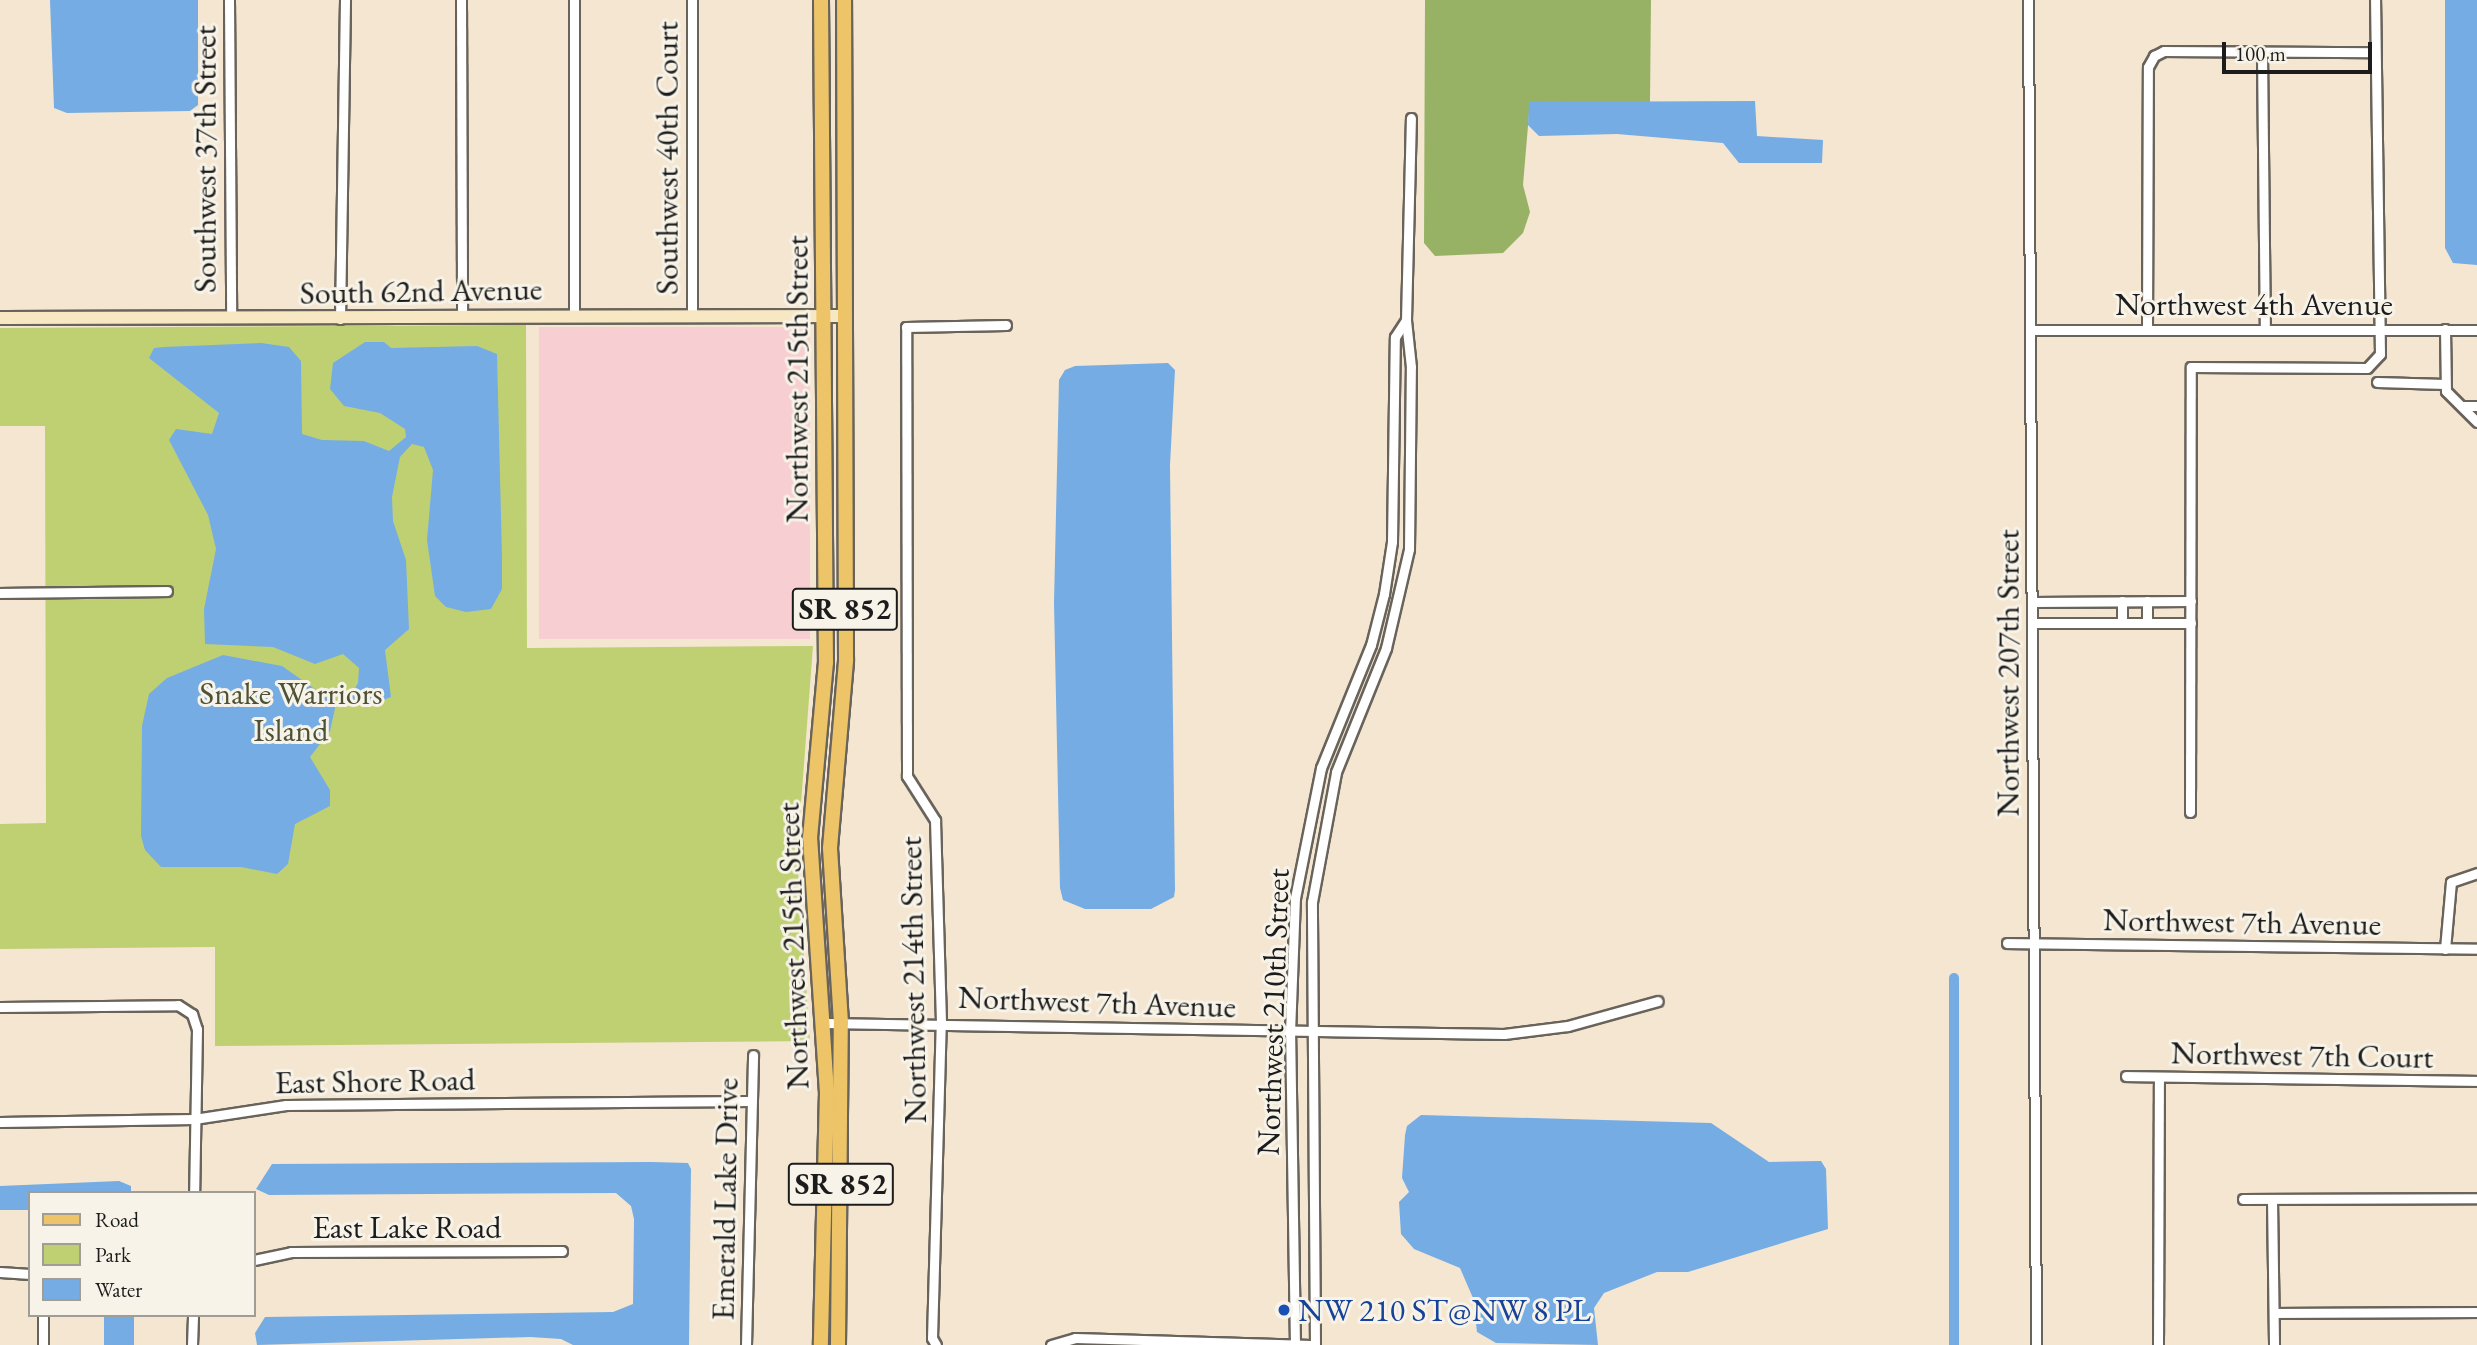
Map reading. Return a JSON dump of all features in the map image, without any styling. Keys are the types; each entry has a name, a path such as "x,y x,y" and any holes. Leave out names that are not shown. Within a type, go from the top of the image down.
{"main road":[{"name":"Northwest 215th Street","path":"821,0 827,316 826,662 810,836 825,1023 821,1345"},
{"name":"Northwest 215th Street","path":"838,1345 841,1023 830,848 845,660 844,0"}],"street":[{"name":"Southwest 37th Street","path":"229,0 231,318"},
{"path":"340,319 345,0"},
{"path":"460,0 462,316"},
{"path":"574,0 574,315"},
{"name":"Southwest 40th Court","path":"692,0 692,316"},
{"name":"Northwest 207th Street","path":"2028,0 2036,1345"},
{"path":"2190,812 2191,367 2367,368 2375,365 2380,348 2375,0"},
{"path":"2147,327 2148,67 2154,56 2164,51 2375,52"},
{"path":"2262,53 2264,328"},
{"name":"Northwest 210th Street","path":"1313,1345 1312,902 1320,841 1336,772 1387,648 1409,549 1411,367 1406,320 1411,118"},
{"name":"South 62nd Avenue","path":"0,318 844,316"},
{"name":"Northwest 210th Street","path":"1295,1345 1290,1033 1295,898 1305,837 1321,768 1371,645 1384,594 1392,542 1395,337 1406,320"},
{"name":"Northwest 214th Street","path":"936,1345 932,1338 941,1022 935,820 907,776 906,327 1006,325"},
{"name":"Northwest 4th Avenue","path":"2031,330 2147,327 2477,330"},
{"path":"2445,329 2446,391 2477,422"},
{"path":"2377,382 2445,384"},
{"path":"2462,406 2477,406"},
{"path":"0,593 167,591"},
{"path":"2122,601 2122,623"},
{"path":"2147,601 2147,623"},
{"path":"2032,602 2191,601"},
{"path":"2032,623 2190,623"},
{"path":"2445,949 2451,882 2477,873"},
{"name":"Northwest 7th Avenue","path":"2007,943 2477,949"},
{"name":"Northwest 7th Avenue","path":"825,1023 941,1022 1290,1033 1312,1031 1504,1034 1568,1026 1658,1001"},
{"path":"0,1007 178,1005 192,1014 197,1029 194,1191"},
{"name":"Emerald Lake Drive","path":"746,1345 753,1055"},
{"name":"Northwest 7th Court","path":"2126,1076 2477,1081"},
{"path":"2158,1345 2159,1077"},
{"name":"East Shore Road","path":"0,1122 194,1119 286,1105 751,1101"},
{"path":"2243,1199 2477,1198"},
{"path":"2272,1199 2274,1345"},
{"name":"East Lake Road","path":"256,1260 291,1252 562,1251"},
{"path":"0,1272 28,1274"},
{"path":"2274,1312 2477,1312"},
{"path":"43,1317 43,1345"},
{"path":"192,1345 193,1317"},
{"path":"1051,1345 1075,1338 1313,1345"}],"shaded area":[{"path":"539,327 810,327 810,639 539,639"}],"green space":[{"path":"1425,0 1651,0 1650,102 1530,102 1523,185 1530,212 1523,233 1503,253 1435,256 1424,243"},
{"name":"Snake Warriors Island","path":"526,325 527,648 813,646 797,856 810,1041 215,1046 215,947 0,949 0,824 46,823 45,426 0,426 0,328"}],"water":[{"path":"50,0 198,0 198,105 190,111 67,113 54,108"},
{"path":"2445,0 2477,0 2477,265 2453,263 2445,248"},
{"path":"1755,101 1757,136 1823,140 1822,163 1739,163 1723,143 1617,134 1539,136 1528,125 1529,102"},
{"path":"365,342 384,342 391,348 477,346 497,354 502,589 491,609 466,612 446,607 435,596 427,540 433,470 424,447 412,444 400,457 392,497 393,521 406,560 409,629 385,650 391,697 364,707 350,698 358,683 359,668 343,654 315,664 273,647 205,644 204,609 216,549 208,515 169,440 176,429 212,434 219,413 149,358 154,348 164,347 261,343 289,347 301,361 302,434 322,440 364,441 389,451 406,437 405,429 380,413 344,406 330,389 333,363"},
{"path":"1168,363 1175,370 1170,465 1174,897 1151,909 1085,909 1063,900 1060,888 1054,603 1059,380 1065,370 1075,366"},
{"path":"223,655 282,666 336,704 330,731 310,757 330,790 330,806 295,824 288,864 277,874 241,867 161,867 145,850 141,836 142,726 149,694 167,678"},
{"path":"1421,1115 1711,1123 1769,1162 1821,1161 1826,1169 1828,1229 1688,1272 1657,1272 1604,1293 1594,1308 1598,1345 1496,1343 1477,1332 1473,1298 1460,1268 1414,1249 1401,1234 1399,1202 1409,1192 1402,1178 1405,1135 1407,1126"},
{"path":"688,1163 691,1169 689,1345 573,1345 561,1339 530,1337 257,1345 255,1333 265,1317 613,1312 633,1304 634,1219 631,1206 616,1193 269,1195 256,1189 272,1164"},
{"path":"119,1181 131,1186 131,1191 28,1191 28,1210 0,1210 0,1186"},
{"path":"104,1317 134,1317 134,1345 104,1345"}],"waterway":[{"path":"1954,978 1954,1345"}],"place":[{"name":"NW 210 ST@NW 8 PL","path":"1284,1310"}]}
